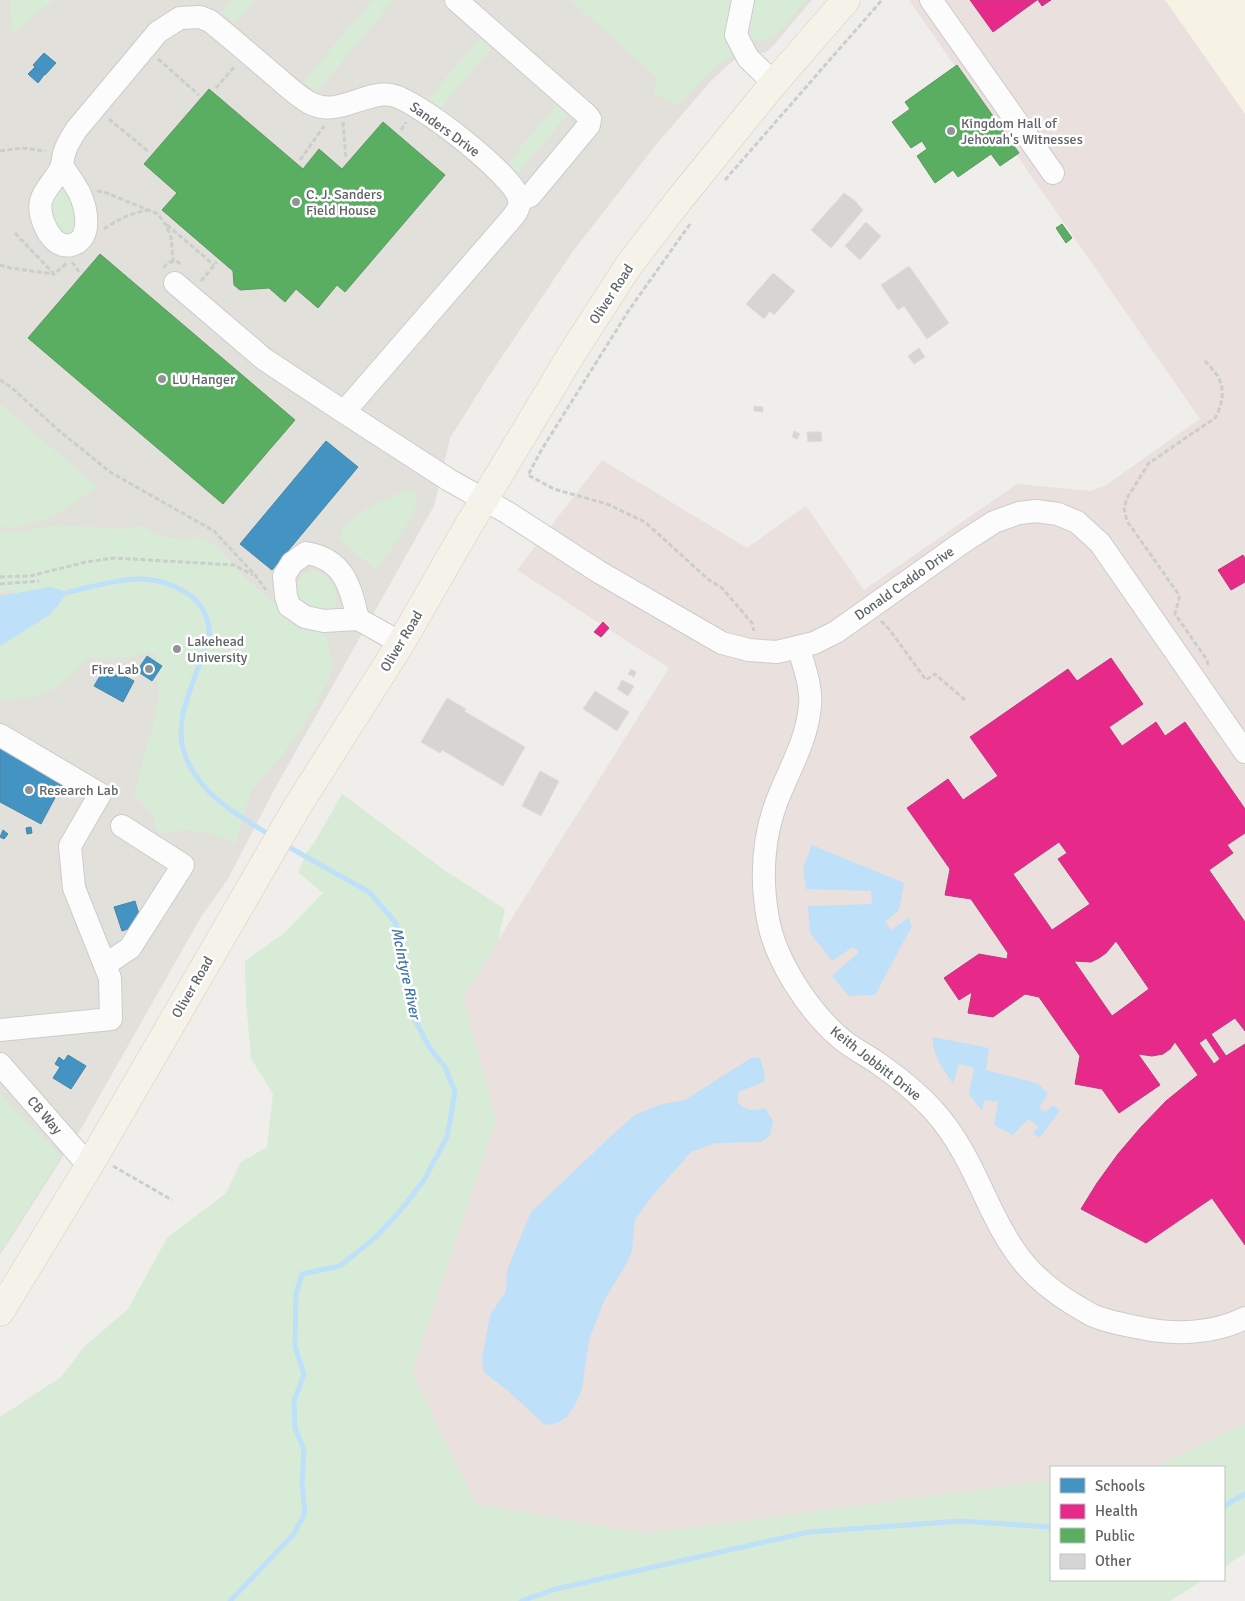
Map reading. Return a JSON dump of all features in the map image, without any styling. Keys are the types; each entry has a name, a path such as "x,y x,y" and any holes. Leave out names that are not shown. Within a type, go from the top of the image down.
{"main road":[{"name":"Oliver Road","path":"0,1312 92,1161 297,807 401,643 484,499 571,355 629,265 774,83 846,0"}],"street":[{"path":"344,412 512,219 518,210 520,200 530,196 589,126 590,120 587,115 456,0"},
{"path":"743,0 736,36 748,58 774,83"},
{"path":"931,0 1054,173"},
{"name":"Sanders Drive","path":"63,160 79,193 86,214 86,230 80,240 71,246 63,245 45,230 41,217 41,202 46,188 63,160 76,130 177,9 210,21 295,92 310,103 320,106 342,118 350,104 379,94 392,95 404,99 454,133 482,156 516,189 520,200"},
{"path":"186,278 264,359 449,480 484,499"},
{"name":"Donald Caddo Drive","path":"484,499 599,572 722,643 749,650 777,652 814,643 836,632 994,522 1019,513 1036,510 1058,514 1077,522 1100,543 1245,752"},
{"path":"358,619 353,596 345,577 334,564 319,556 306,553 292,563 284,576 289,606 305,617 324,621 358,619 401,643"},
{"name":"Keith Jobbitt Drive","path":"799,648 808,681 811,703 804,738 769,824 765,844 763,878 768,921 780,956 796,984 819,1016 840,1038 879,1063 909,1086 935,1112 958,1140 992,1211 1024,1264 1034,1276 1091,1315 1114,1323 1154,1330 1177,1332 1204,1331 1245,1318"},
{"path":"0,735 100,794 70,846 74,888 110,978 111,1019 0,1030"},
{"path":"105,965 130,948 184,865 122,826"},
{"name":"CB Way","path":"0,1064 92,1161"}],"path":[{"path":"723,182 882,0"},
{"path":"159,53 156,57 199,95"},
{"path":"216,88 239,62"},
{"path":"107,116 149,152"},
{"path":"342,118 346,159"},
{"path":"300,160 325,125 316,123"},
{"path":"0,151 22,148 63,160"},
{"path":"79,193 90,191 104,192 158,214 166,225 186,278 216,264 166,225"},
{"path":"102,231 126,217 150,210"},
{"path":"692,220 629,310 542,449 528,475 554,489 607,504 645,522 709,580 722,588 752,623 754,631"},
{"path":"15,233 54,274"},
{"path":"0,265 54,274 76,256"},
{"path":"71,260 79,272"},
{"path":"1202,690 1208,665 1207,660 1175,614 1180,599 1179,595 1127,521 1124,508 1127,498 1149,463 1215,418 1221,403 1222,393 1220,382 1206,361"},
{"path":"0,380 11,387 57,429 110,472 214,531 256,576 268,593 289,606"},
{"path":"0,576 30,576 86,562 114,558 234,566 256,576"},
{"path":"0,584 39,581"},
{"path":"875,616 889,629 926,680 935,674 965,700"},
{"path":"92,1161 172,1200"}],"shaded area":[{"name":"Lakehead University","path":"0,0 812,0 766,52 736,59 728,65 710,82 655,146 573,251 489,376 450,438 434,506 273,792 228,879 201,917 82,1127 0,1255"},
{"path":"909,0 1165,0 1245,114 1245,1423 1158,1466 1050,1466 1050,1480 645,1534 476,1504 412,1373 495,1121 463,996 669,668 517,570 602,460 747,548 806,506 864,590 1017,484 1091,491 1106,485 1200,419"},
{"path":"1165,0 1245,0 1245,114"}],"green space":[{"path":"10,0 53,0 13,34"},
{"path":"231,0 255,0 235,24 221,12"},
{"path":"372,0 394,0 317,92 303,82"},
{"path":"570,0 807,0 773,38 755,41 716,65 678,105 653,94 658,78"},
{"path":"480,38 492,48 440,109 428,99"},
{"path":"557,104 569,113 517,174 506,165"},
{"path":"57,188 65,188 68,192 80,223 70,236 57,230 50,207"},
{"path":"0,404 98,487 53,517 12,529 0,526"},
{"path":"413,490 417,500 411,517 393,547 375,570 339,538 343,529 349,521 366,509 386,499"},
{"path":"53,525 130,529 141,525 159,535 176,539 204,537 220,550 242,575 305,630 323,631 328,643 332,664 328,681 305,724 284,753 251,791 235,844 214,834 185,830 158,834 152,812 134,796 159,698 156,655 148,651 134,656 119,658 89,657 62,682 47,692 27,698 0,699 0,616 16,590 0,592 0,529 13,533"},
{"path":"315,570 325,575 335,589 336,606 328,612 318,611 296,601 293,590 297,583 301,577"},
{"path":"342,794 447,872 505,909 498,941 463,996 496,1121 412,1373 476,1504 645,1534 1050,1480 1050,1581 1201,1581 1170,1601 0,1601 0,1417 61,1377 84,1347 128,1309 167,1238 226,1193 241,1162 267,1147 273,1094 251,1058 246,1002 245,961 284,933 323,893 298,872 307,852"},
{"path":"0,1094 61,1156 0,1253"},
{"path":"1245,1423 1245,1553 1225,1566 1225,1466 1158,1466"}],"water":[{"path":"50,587 68,592 51,614 0,646 0,596"},
{"path":"812,845 904,883 899,910 885,922 891,930 908,918 912,926 875,995 849,996 832,976 859,952 853,947 832,961 810,933 808,906 872,904 871,891 806,889 803,868"},
{"path":"933,1037 989,1048 986,1070 1037,1083 1048,1093 1039,1108 1046,1112 1052,1105 1060,1110 1040,1138 1033,1134 1038,1126 1028,1119 1013,1135 994,1125 998,1102 984,1100 982,1111 969,1094 974,1068 959,1064 953,1084 936,1056"},
{"path":"751,1058 760,1058 765,1075 764,1081 738,1093 738,1102 744,1108 750,1110 765,1108 773,1121 770,1136 761,1142 715,1143 691,1152 653,1195 635,1220 632,1250 629,1259 604,1301 589,1340 582,1389 575,1405 567,1417 557,1423 545,1425 484,1372 482,1360 490,1315 506,1291 507,1270 531,1212 635,1115 662,1104 685,1100"}],"building: Schools":[{"path":"44,53 56,63 45,75 33,65"},
{"path":"35,67 44,75 38,83 28,74"},
{"path":"326,441 358,467 272,570 240,544"},
{"name":"Fire Lab","path":"147,656 162,666 152,681 137,671"},
{"path":"106,666 134,681 123,702 94,686"},
{"name":"Research Lab","path":"0,744 65,779 41,824 0,802"},
{"path":"31,827 32,833 27,834 26,828"},
{"path":"3,830 8,834 4,839 0,837"},
{"path":"135,901 142,924 122,931 114,907"},
{"path":"68,1055 86,1066 71,1089 53,1078 60,1067 55,1064 59,1057 64,1061"}],"building: Health":[{"path":"970,0 1037,0 993,32"},
{"path":"1038,0 1051,0 1042,6"},
{"path":"1243,555 1245,558 1245,582 1231,590 1218,570"},
{"path":"603,622 609,628 601,637 594,632"},
{"path":"1111,658 1143,704 1109,727 1122,746 1156,722 1165,736 1185,722 1245,809 1245,833 1227,845 1233,853 1209,870 1245,922 1245,1031 1235,1018 1211,1034 1226,1056 1245,1044 1245,1245 1212,1198 1146,1243 1081,1209 1118,1154 1141,1127 1166,1101 1198,1075 1175,1042 1163,1054 1152,1056 1138,1054 1160,1085 1119,1113 1102,1089 1075,1084 1080,1056 1039,997 1025,994 993,1017 968,1013 972,992 959,1000 944,978 979,954 1007,959 1008,953 971,899 945,895 950,869 907,808 948,779 963,800 998,776 970,737 1068,669 1077,681","holes":["1059,842 1067,853 1058,859 1090,904 1052,930 1013,874","1116,941 1149,989 1112,1016 1074,961 1091,962 1106,953","1206,1038 1220,1059 1214,1064 1199,1043"]}],"building: Public":[{"name":"Kingdom Hall of Jehovah's Witnesses","path":"957,65 1019,153 1000,166 991,154 958,177 953,170 935,183 917,156 927,149 922,141 911,148 892,122 910,109 905,102"},
{"name":"C. J. Sanders Field House","path":"209,89 303,169 319,149 342,169 383,122 445,175 345,292 337,285 318,308 296,289 285,302 269,288 240,290 234,285 233,271 162,210 177,193 144,164"},
{"path":"1062,224 1072,238 1066,243 1056,228"},
{"name":"LU Hanger","path":"100,254 295,420 223,504 28,338"}],"building: Other":[{"path":"844,193 863,210 831,248 811,230"},
{"path":"866,222 881,236 860,260 845,246"},
{"path":"909,266 949,323 927,339 904,306 898,310 881,285"},
{"path":"773,273 795,291 774,315 770,311 764,319 746,304"},
{"path":"919,348 925,357 914,364 908,356"},
{"path":"754,406 763,407 763,412 754,411"},
{"path":"794,431 800,434 797,439 792,437"},
{"path":"807,432 821,432 822,441 808,442"},
{"path":"631,669 636,672 634,677 628,674"},
{"path":"622,680 634,686 628,696 617,689"},
{"path":"595,691 629,712 617,731 583,709"},
{"path":"447,698 466,709 464,711 525,747 503,786 442,750 440,753 421,742"},
{"path":"540,771 559,781 541,816 522,806"}],"waterway":[{"name":"McIntyre River","path":"68,592 114,582 144,579 173,586 188,594 197,602 204,612 208,624 209,639 189,692 183,716 181,740 184,752 190,767 208,791 232,811 272,836"},
{"name":"McIntyre River","path":"230,1601 293,1535 305,1513 302,1483 304,1450 295,1428 294,1401 304,1374 295,1347 296,1293 302,1274 340,1266 376,1237 401,1210 424,1180 447,1137 455,1092 445,1067 429,1047 415,1020 410,986 399,948 396,923 369,892 285,845"},
{"path":"1225,1505 1245,1494"},
{"path":"521,1601 556,1589 809,1532 962,1521 1050,1527"}],"place":[{"name":"Kingdom Hall of Jehovah's Witnesses","path":"951,131"},
{"name":"C. J. Sanders Field House","path":"296,202"},
{"name":"LU Hanger","path":"162,379"},
{"name":"Lakehead University","path":"177,649"},
{"name":"Fire Lab","path":"149,669"},
{"name":"Research Lab","path":"29,790"}]}
